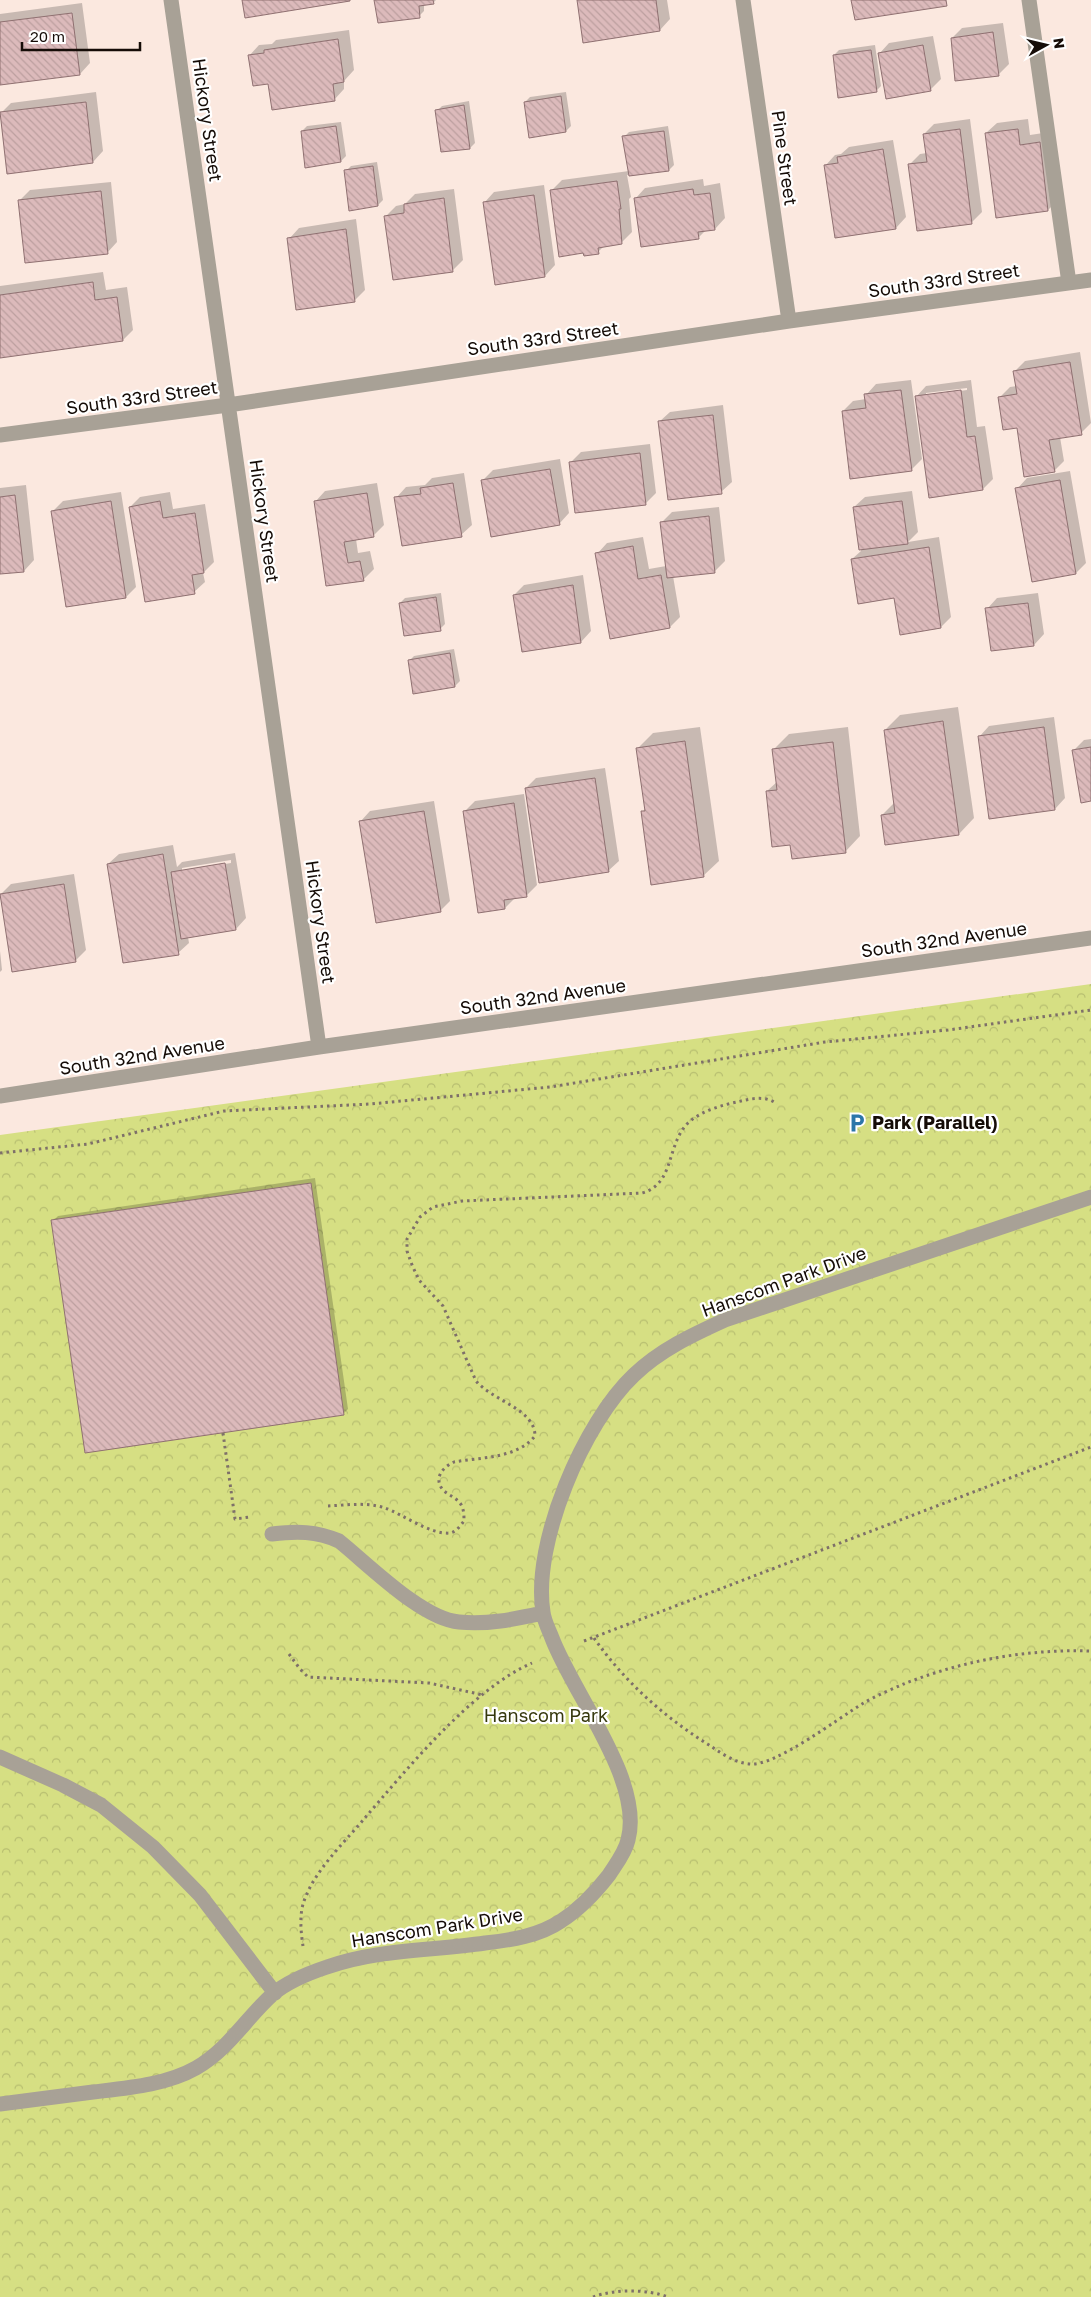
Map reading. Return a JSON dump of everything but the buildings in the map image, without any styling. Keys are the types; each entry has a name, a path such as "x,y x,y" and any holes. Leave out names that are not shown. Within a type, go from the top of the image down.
{"street":[{"name":"Hickory Street","path":"171,0 319,1047"},
{"name":"Pine Street","path":"743,0 789,322"},
{"path":"1029,0 1069,283"},
{"name":"South 33rd Street","path":"0,435 228,405 789,322 1091,280"},
{"name":"South 32nd Avenue","path":"0,1096 319,1047 1091,938"},
{"name":"Hanscom Park Drive","path":"0,2104 134,2087 190,2071 227,2045 275,1993 310,1974 355,1959 523,1937 560,1922 588,1900 622,1854 628,1840 630,1822 629,1799 615,1762 557,1652 543,1613 545,1564 550,1537 570,1475 599,1417 630,1379 643,1367 675,1345 725,1320 1091,1197"},
{"path":"272,1534 296,1531 325,1534 339,1541 417,1604 438,1617 457,1622 481,1623 504,1621 543,1613"},
{"path":"0,1757 63,1785 101,1805 153,1847 200,1894 275,1993"}],"path":[{"path":"0,1153 88,1144 224,1111 370,1104 550,1087 825,1042 948,1030 1091,1010"},
{"path":"327,1506 363,1505 385,1508 416,1523 450,1533 458,1529 464,1522 464,1511 460,1503 443,1489 439,1481 440,1473 445,1465 518,1450 528,1444 535,1436 535,1428 530,1419 484,1390 476,1381 443,1306 419,1280 407,1251 407,1239 420,1217 433,1208 462,1201 652,1190 662,1182 678,1136 688,1123 699,1115 719,1107 755,1098 771,1099 778,1104"},
{"path":"223,1433 235,1519 252,1517"},
{"path":"310,1974 301,1933 304,1902 319,1874 414,1760 483,1695 526,1666 557,1652 1091,1448"},
{"path":"594,1638 612,1663 660,1710 689,1733 717,1750 751,1765 764,1762 787,1750 864,1703 906,1683 947,1669 990,1658 1043,1651 1091,1651"},
{"path":"289,1654 300,1670 308,1677 429,1683 483,1695"},
{"path":"593,2297 604,2293 635,2292 668,2297"}],"green space":[{"name":"Hanscom Park","path":"1091,984 1091,2297 0,2297 0,1135"}],"place":[{"name":"Park (Parallel)","path":"857,1123"}]}
